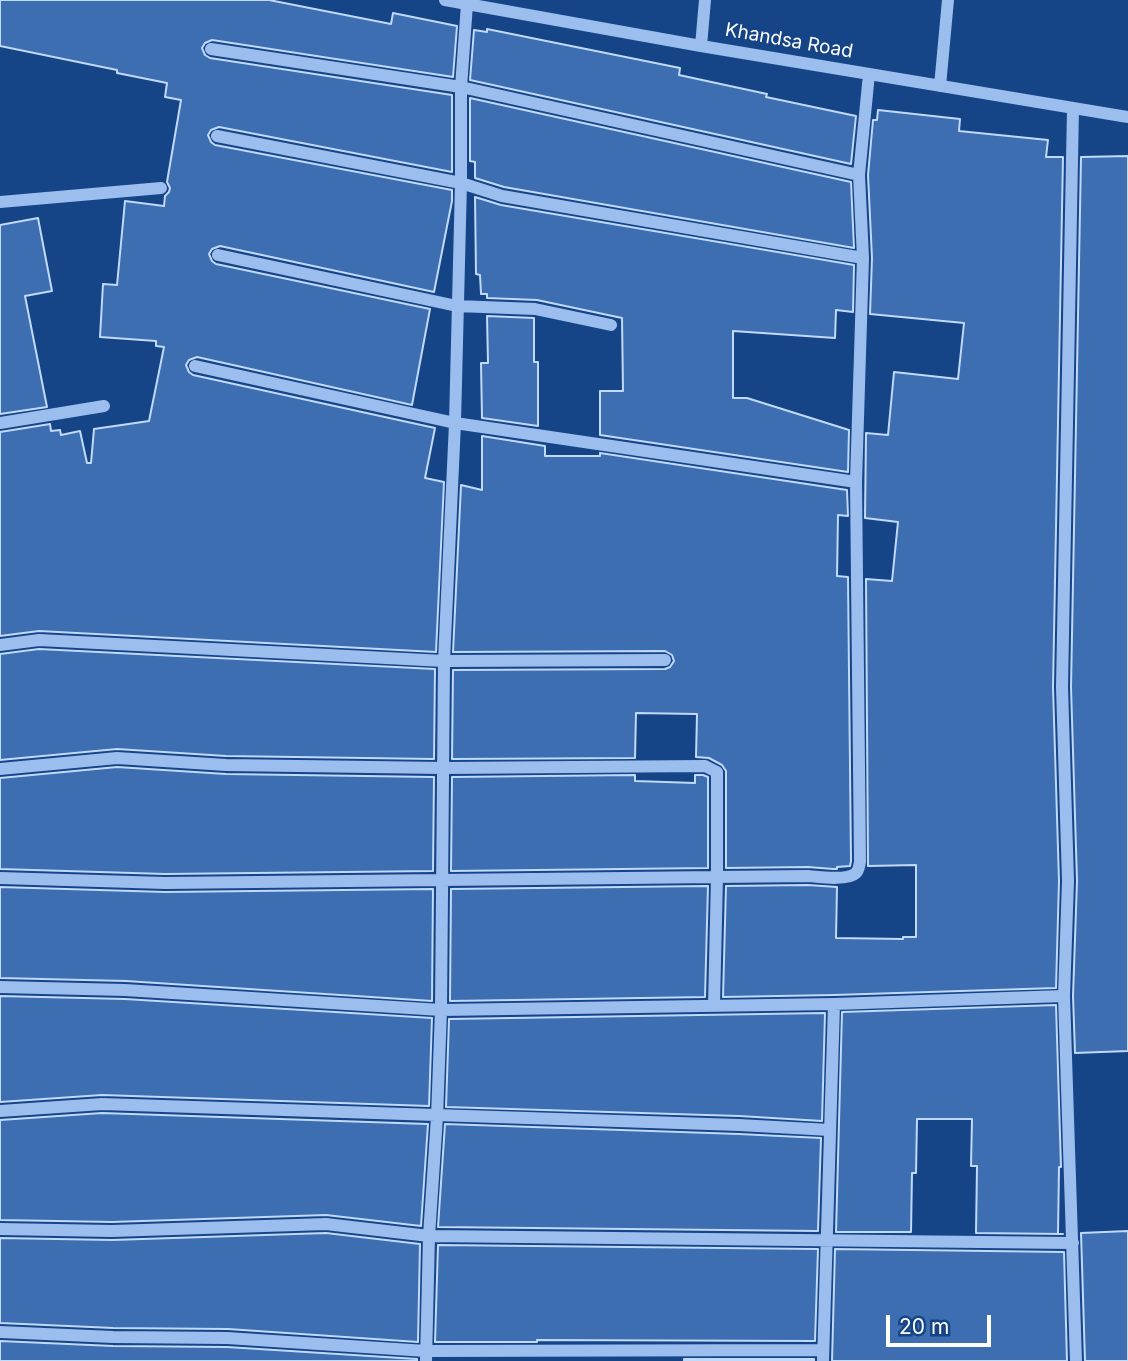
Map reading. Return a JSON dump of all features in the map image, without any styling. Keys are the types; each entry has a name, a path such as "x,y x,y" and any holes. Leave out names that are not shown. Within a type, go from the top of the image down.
{"street":[{"name":"Khandsa Road","path":"445,0 701,46 1128,117"},
{"path":"701,46 705,0"},
{"path":"940,86 948,0"},
{"path":"426,1356 429,1236 441,1010 444,661 455,423 461,88 467,4"},
{"path":"211,50 461,88 859,175"},
{"path":"0,878 165,883 808,876 847,878 859,870 856,482 863,258 859,175 869,74"},
{"path":"1073,108 1062,687 1068,881 1064,996 1076,1361"},
{"path":"217,136 461,183 502,196 863,258"},
{"path":"0,202 162,188"},
{"path":"218,255 457,306 535,309 611,325"},
{"path":"195,366 455,423 856,482"},
{"path":"0,423 104,406"},
{"path":"0,645 39,640 444,661 665,660"},
{"path":"0,769 117,758 226,765 443,768 705,766 717,772 714,1005"},
{"path":"0,987 125,990 441,1010 834,1004 1064,996"},
{"path":"0,1332 227,1338 426,1356 822,1355 834,1004"},
{"path":"0,1111 103,1104 830,1130"},
{"path":"0,1229 112,1231 326,1224 429,1236 1073,1243"}],"building":[{"path":"0,0 269,0 391,24 393,13 457,26 453,77 212,40 202,48 210,58 452,95 452,172 219,127 211,130 208,135 215,145 452,190 434,292 220,246 212,249 209,254 216,264 430,309 412,405 197,357 189,360 186,365 193,375 435,428 425,478 444,482 436,652 39,631 0,636 0,432 50,424 51,431 60,430 61,435 80,431 87,463 91,463 94,429 149,421 164,347 156,346 156,341 100,337 103,284 117,285 125,201 164,206 165,196 170,188 167,182 181,100 165,97 167,83 0,46"},
{"path":"487,29 680,68 679,75 856,116 851,164 470,80 474,30 487,32"},
{"path":"470,98 851,182 854,248 504,187 475,178 475,162 470,161"},
{"path":"878,110 960,119 959,131 1048,140 1046,157 1063,157 1053,687 1059,881 1056,988 723,997 726,886 837,887 836,938 916,937 916,865 868,866 866,579 892,581 898,522 865,518 866,433 888,435 894,372 958,379 964,323 870,314 872,258 868,175 873,120 877,120"},
{"path":"1128,156 1128,1051 1075,1053 1073,996 1077,881 1071,687 1081,157"},
{"path":"475,197 501,205 854,265 853,312 836,310 835,338 733,331 733,398 747,398 849,430 848,472 600,435 600,391 623,391 622,318 537,300 487,298 487,294 481,294 480,275 476,274"},
{"path":"38,218 52,291 25,296 47,407 0,414 0,225"},
{"path":"487,316 534,318 534,362 538,362 538,426 482,418 481,363 488,363"},
{"path":"482,436 545,446 545,456 600,456 600,453 847,490 848,516 838,515 837,576 848,577 850,866 837,869 726,868 726,771 722,765 709,758 696,757 697,714 636,713 635,758 452,759 453,670 665,669 674,661 672,655 665,651 453,652 461,485 482,490"},
{"path":"39,649 435,669 434,759 226,756 117,749 0,760 0,654"},
{"path":"117,767 226,774 434,777 433,871 165,874 0,869 0,778"},
{"path":"635,775 635,781 695,783 695,775 708,777 708,868 451,871 452,777"},
{"path":"708,886 705,997 450,1001 451,889"},
{"path":"0,887 165,892 433,889 432,1001 126,981 0,978"},
{"path":"0,996 125,999 432,1018 429,1106 102,1095 0,1102"},
{"path":"1056,1005 1061,1167 1058,1234 976,1233 977,1166 971,1166 972,1119 917,1119 916,1173 912,1173 911,1232 836,1232 842,1012"},
{"path":"825,1013 822,1121 446,1107 449,1019"},
{"path":"102,1113 428,1124 421,1226 326,1215 112,1222 0,1220 0,1120"},
{"path":"445,1124 821,1138 818,1231 438,1227"},
{"path":"1128,1231 1128,1361 1085,1361 1081,1233"},
{"path":"326,1233 420,1244 418,1342 228,1329 0,1323 0,1238 112,1240"},
{"path":"438,1245 818,1249 815,1341 435,1342"},
{"path":"835,1249 1064,1252 1067,1361 832,1361"},
{"path":"0,1341 227,1347 417,1361 0,1361"},
{"path":"814,1359 814,1361 684,1361"}]}
